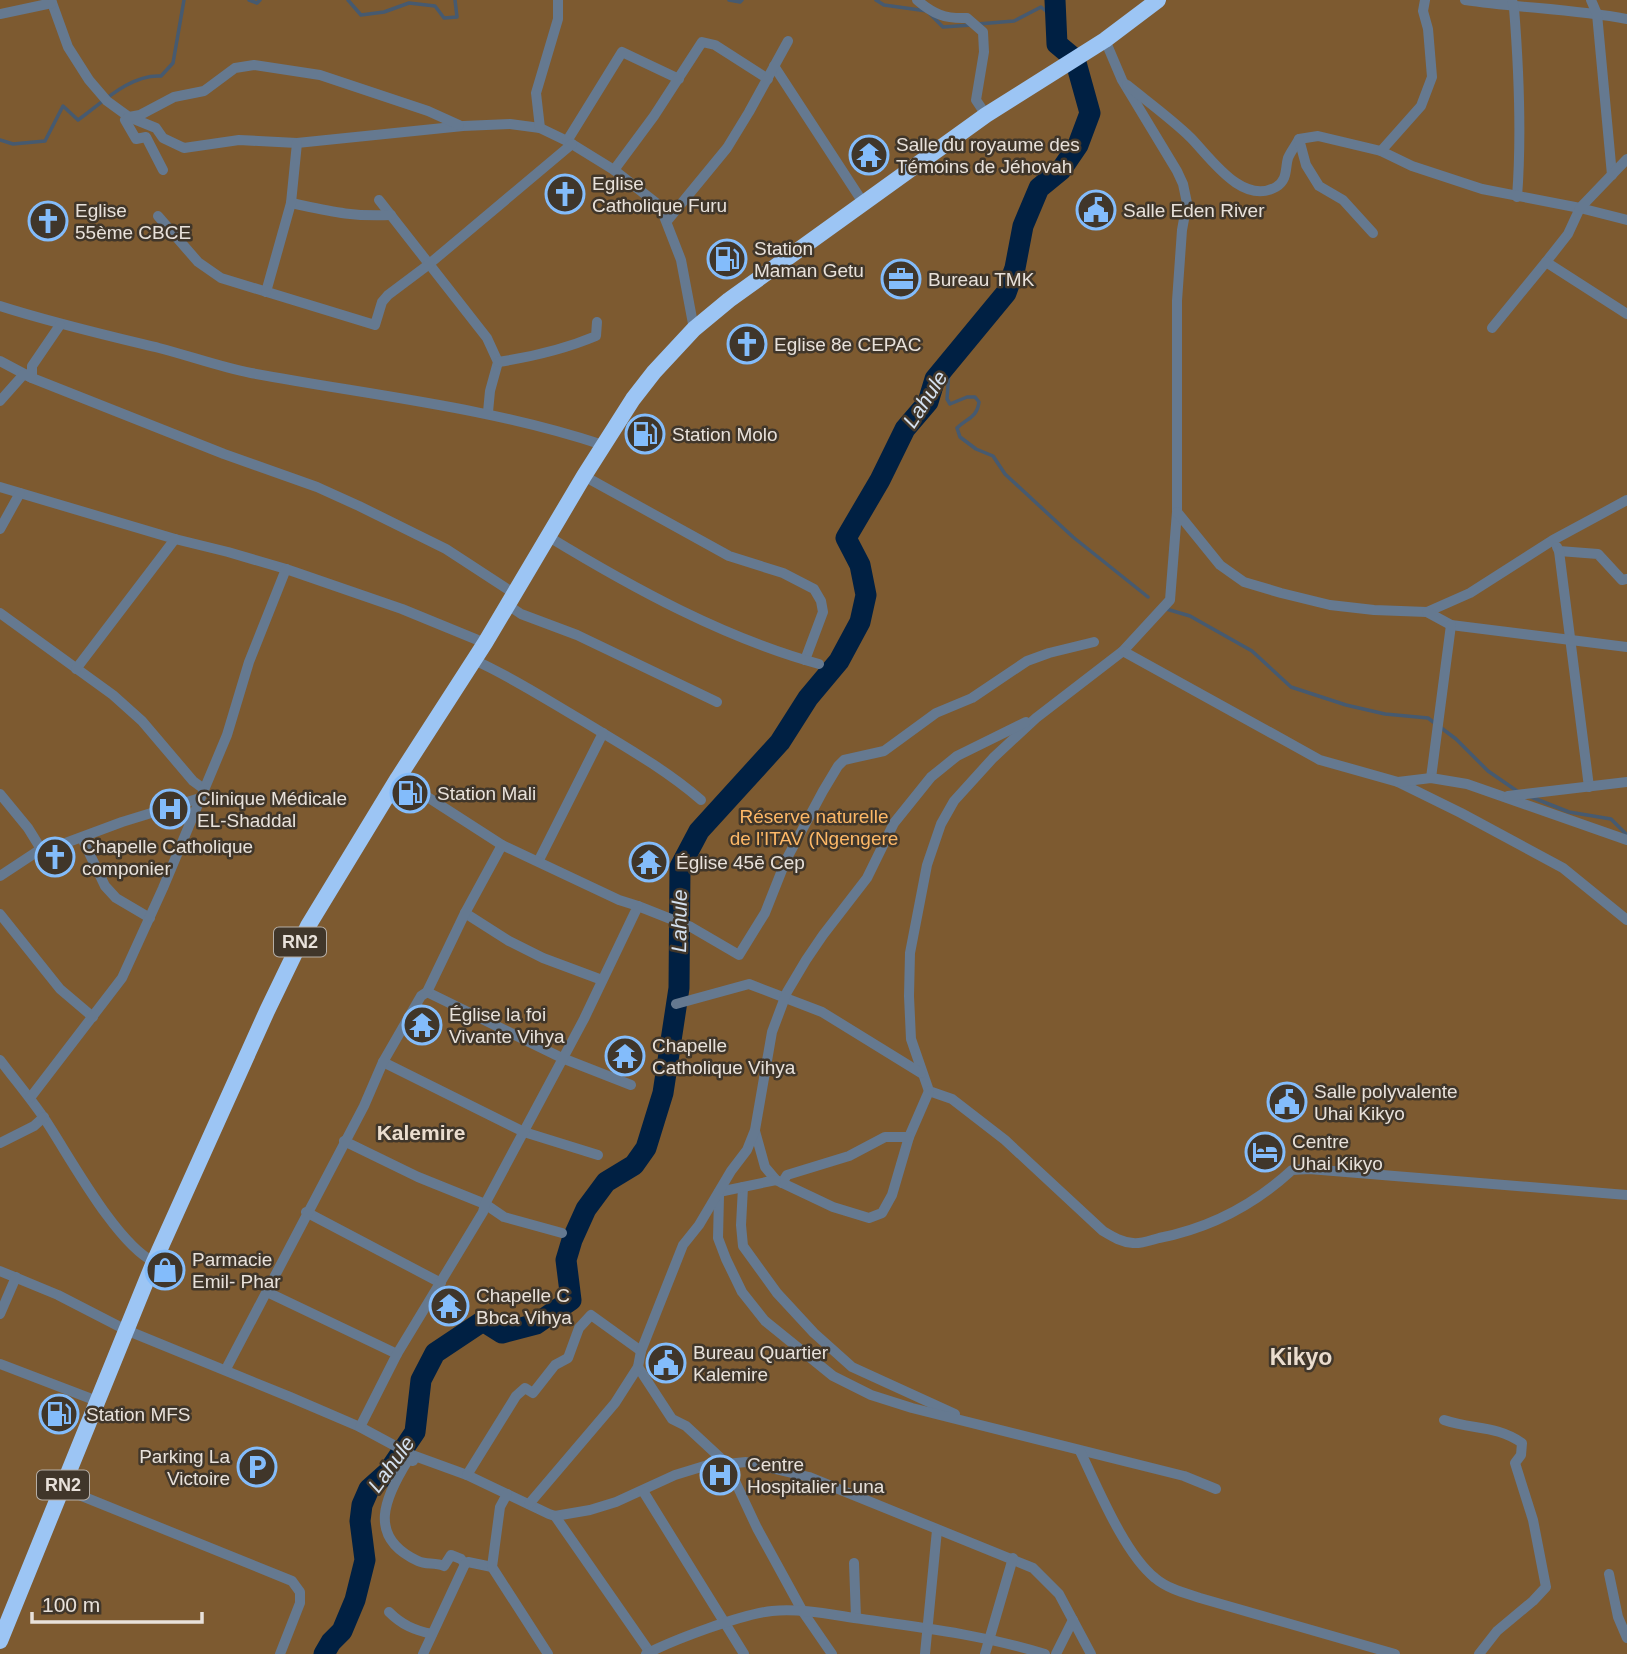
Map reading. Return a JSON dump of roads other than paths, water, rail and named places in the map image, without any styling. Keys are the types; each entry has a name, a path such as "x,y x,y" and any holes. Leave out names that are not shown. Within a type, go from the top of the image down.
{"highway":[{"name":"RN2","path":"0,1641 154,1262 308,926 398,778 485,643 603,445 654,372 694,329 729,300 986,115 1105,40 1158,0"}],"street":[{"path":"917,0 933,14 950,19 967,18 983,32 984,52 976,100 986,115"},
{"path":"1381,151 1422,106 1432,77 1428,29 1423,10 1425,0"},
{"path":"1465,0 1597,13 1627,19"},
{"path":"1591,0 1597,13 1612,175"},
{"path":"0,14 52,2 68,47 79,67 107,102 129,117 156,128 163,138 184,148 239,140 297,143 510,124 540,128 570,142 614,170 660,206 681,260 694,329"},
{"path":"540,128 536,93 558,19 558,4"},
{"path":"1513,4 1519,81 1520,154 1517,197"},
{"path":"1105,40 1122,80 1184,184 1187,203 1182,230 1177,301 1177,512 1170,600 1123,652 1036,718 993,758 954,801 941,824 927,865 910,953 911,1039 929,1091 952,1099 1005,1140 1103,1231 1116,1240 1134,1243 1193,1231 1219,1220 1272,1188 1292,1170 1336,1171 1627,1195"},
{"path":"667,221 727,148 788,41"},
{"path":"614,170 702,42 715,45 768,79"},
{"path":"158,216 208,271 234,284 374,325 388,295 428,265 570,142 622,52 679,79"},
{"path":"163,170 146,137 136,139 125,120 174,97 204,91 235,68 254,65 320,75 428,111 463,127"},
{"path":"775,66 864,204"},
{"path":"1122,80 1189,136 1226,176 1250,190 1276,187 1284,179 1288,157 1299,139 1318,136 1381,151 1412,166 1482,189 1627,220"},
{"path":"1299,139 1306,166 1319,186 1343,200 1373,233"},
{"path":"266,292 291,203 297,143"},
{"path":"1492,328 1568,234 1580,208 1627,159"},
{"path":"379,200 487,338 498,362 490,391 488,412"},
{"path":"291,203 341,215 391,215"},
{"path":"1546,262 1627,314"},
{"path":"0,306 60,325 247,372 488,412 551,427 603,445"},
{"path":"498,362 522,359 582,342 596,336 597,322"},
{"path":"32,378 32,366 60,325"},
{"path":"0,361 32,378"},
{"path":"0,401 24,374 349,501 446,549 511,600 521,614 577,635 717,702"},
{"path":"584,476 729,556 783,573 814,589 821,601 822,612 806,660"},
{"path":"0,487 286,569 402,609 485,643"},
{"path":"0,529 20,493"},
{"path":"1177,512 1220,565 1244,582 1330,604 1374,610 1427,612 1470,593 1553,540 1627,503"},
{"path":"549,537 700,619 774,650 819,664"},
{"path":"76,669 175,539"},
{"path":"1553,540 1559,551 1589,787"},
{"path":"1559,551 1598,554 1622,580 1627,579"},
{"path":"30,1098 122,978 227,735 249,662 286,569"},
{"path":"1427,612 1451,625 1627,647"},
{"path":"0,613 113,695 142,721 202,793"},
{"path":"1431,778 1451,625"},
{"path":"398,778 502,845 539,860 619,900 691,927 739,956 765,913 786,860 804,826 844,760 884,751 936,713 972,698 1027,661 1094,642"},
{"path":"1123,652 1320,760 1398,782 1461,813 1563,868 1627,920"},
{"path":"474,660 504,674 603,733 677,780 701,800"},
{"path":"529,1504 615,1403 638,1367 641,1351 683,1245 747,1150 755,1130 772,1032 785,998 823,935 867,878 894,823 931,777 957,756 1036,718"},
{"path":"539,860 603,733"},
{"path":"1398,782 1431,778 1467,784 1627,840"},
{"path":"1504,796 1627,782"},
{"path":"0,876 41,849 82,838 202,793"},
{"path":"0,794 28,828 41,849"},
{"path":"82,838 105,886 116,898 150,918"},
{"path":"226,1369 306,1212 364,1106 383,1062 421,996 427,992 502,845"},
{"path":"360,1427 397,1354 483,1212 603,980 638,906"},
{"path":"465,914 532,953 603,980"},
{"path":"0,915 60,989 93,1017"},
{"path":"676,1004 749,984 821,1012 921,1073"},
{"path":"427,992 562,1058 631,1085"},
{"path":"0,1060 44,1117 117,1227 141,1255 154,1262"},
{"path":"383,1062 524,1132 598,1155"},
{"path":"755,1130 765,1167 779,1181 833,1207 869,1218 882,1213 892,1195 909,1137 929,1091"},
{"path":"0,1143 34,1126 44,1117"},
{"path":"719,1192 779,1181 787,1175 849,1156 885,1137 909,1137"},
{"path":"344,1141 418,1177 485,1204 504,1216 562,1233"},
{"path":"743,1187 743,1246 777,1293 814,1333 852,1367 973,1423"},
{"path":"719,1192 718,1238 742,1292 765,1321 833,1376 871,1395 1184,1476 1216,1489"},
{"path":"306,1212 441,1283"},
{"path":"0,1270 58,1295 126,1330 226,1369 360,1427 414,1456 467,1475 555,1516 649,1653 724,1623 770,1611 803,1612 928,1628 989,1638 1045,1654"},
{"path":"0,1314 16,1277"},
{"path":"267,1292 397,1354"},
{"path":"467,1475 516,1396 525,1388 533,1393 555,1364 568,1358 579,1328 591,1315 641,1351"},
{"path":"0,1364 97,1401"},
{"path":"638,1367 672,1419 686,1426 726,1462 757,1528 803,1612 832,1654"},
{"path":"1444,1420 1462,1426 1494,1428 1509,1433 1522,1443 1521,1455 1515,1463 1533,1520 1546,1587 1497,1631 1479,1654"},
{"path":"1080,1451 1134,1553 1155,1578 1174,1589 1200,1598 1395,1654"},
{"path":"414,1456 413,1461 408,1460 392,1485 386,1503 385,1532 391,1542 421,1563 434,1562 444,1566 451,1555 465,1564"},
{"path":"555,1516 590,1510 675,1475 726,1462 746,1462 809,1476 1033,1568 1059,1594 1091,1654"},
{"path":"62,1488 292,1581 300,1592 300,1603 280,1654"},
{"path":"643,1490 744,1654"},
{"path":"507,1494 500,1507 492,1567 548,1654"},
{"path":"925,1654 937,1530"},
{"path":"985,1654 1013,1558"},
{"path":"423,1654 465,1564 468,1562 492,1567"},
{"path":"854,1563 856,1618"},
{"path":"1609,1574 1618,1618 1627,1638"},
{"path":"389,1612 413,1630 432,1634"},
{"path":"1056,1654 1073,1620"}],"waterway":[{"path":"0,140 13,144 45,141 63,106 78,120 127,85 161,76 173,63 184,0"},
{"path":"249,0 257,3 260,0"},
{"path":"348,0 361,15 384,12 409,3 435,6 444,18 457,17 455,0"},
{"path":"729,0 742,0"},
{"path":"876,0 884,5 927,11 943,27 971,25"},
{"name":"Lahule","path":"324,1654 342,1631 355,1600 365,1560 360,1521 362,1505 369,1489 388,1472 415,1432 421,1380 435,1353 483,1321 502,1333 536,1324 571,1300 566,1260 586,1209 606,1182 634,1165 646,1148 663,1093 679,988 680,867 699,831 780,742 808,698 839,661 860,622 866,595 860,565 846,538 880,480 905,429 928,402 935,379 1006,293 1015,268 1023,226 1039,188 1061,170 1078,145 1090,113 1075,59 1057,44 1055,0"},
{"path":"978,24 1014,21 1041,7 1056,19"},
{"path":"946,365 949,371 947,399 950,404 967,397 975,397 979,402 974,415 957,428 960,437 976,449 993,456 1005,474 1073,537 1148,597"},
{"path":"1163,608 1190,616 1252,651 1291,687 1346,705 1385,714 1428,718 1456,739 1488,771 1517,791"},
{"path":"1531,797 1569,812 1611,819 1627,835"}],"place":[{"name":"Salle du royaume des Témoins de Jéhovah","path":"869,155"},
{"name":"Eglise Catholique Furu","path":"565,194"},
{"name":"Salle Eden River","path":"1096,210"},
{"name":"Eglise 55ème CBCE","path":"48,221"},
{"name":"Station Maman Getu","path":"727,259"},
{"name":"Bureau TMK","path":"901,279"},
{"name":"Eglise 8e CEPAC","path":"747,344"},
{"name":"Station Molo","path":"645,434"},
{"name":"Station Mali","path":"410,793"},
{"name":"Clinique Médicale EL-Shaddal","path":"170,809"},
{"name":"Chapelle Catholique componier","path":"55,857"},
{"name":"Église 45ē Cep","path":"649,862"},
{"name":"Église la foi Vivante Vihya","path":"422,1025"},
{"name":"Chapelle Catholique Vihya","path":"625,1056"},
{"name":"Salle polyvalente Uhai Kikyo","path":"1287,1102"},
{"name":"Centre Uhai Kikyo","path":"1265,1152"},
{"name":"Parmacie Emil- Phar","path":"165,1270"},
{"name":"Chapelle C Bbca Vihya","path":"449,1306"},
{"name":"Bureau Quartier Kalemire","path":"666,1363"},
{"name":"Station MFS","path":"59,1414"},
{"name":"Parking La Victoire","path":"257,1467"},
{"name":"Centre Hospitalier Luna","path":"720,1475"}],"district":[{"name":"Kalemire","path":"421,1132"},
{"name":"Kikyo","path":"1301,1357"}],"park label":[{"name":"Réserve naturelle de l'ITAV (Ngengere","path":"814,827"}]}
